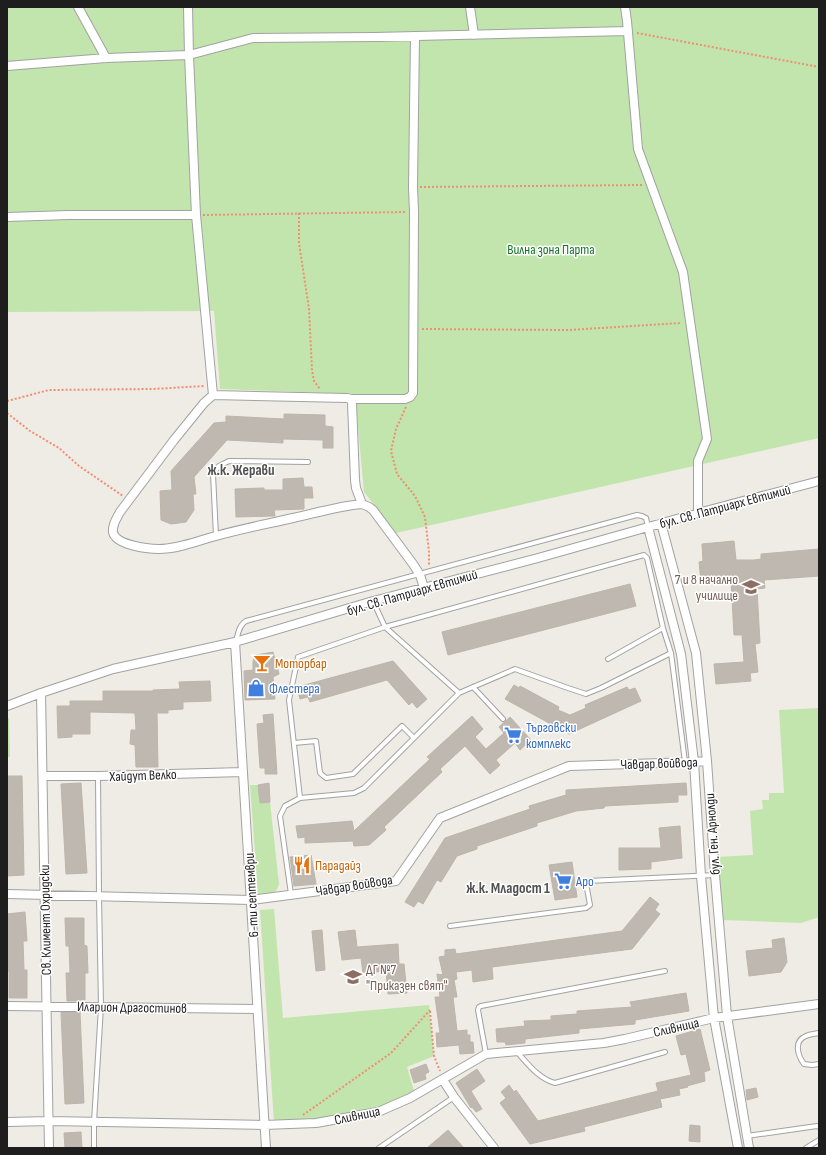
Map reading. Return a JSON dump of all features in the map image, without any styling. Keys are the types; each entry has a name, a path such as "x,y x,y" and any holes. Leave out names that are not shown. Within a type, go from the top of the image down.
{"street":[{"path":"78,7 106,58"},
{"path":"188,7 196,215 213,395"},
{"path":"470,7 474,35"},
{"path":"625,7 638,149 683,272 707,439 698,462 698,513"},
{"path":"7,66 106,58 189,54 253,38 628,31"},
{"path":"415,36 413,392 410,397 405,399 351,399 342,397 213,395 204,403 174,440 128,501 114,522 112,531 114,536 121,541 134,546 160,549 177,547 216,536 306,515 362,504 369,506 413,564 420,575 424,588"},
{"path":"7,217 69,215 196,215"},
{"path":"351,399 355,480 356,488 362,504"},
{"name":"бул. Св. Патриарх Евтимий","path":"7,706 114,669 235,642 373,601 819,481"},
{"name":"бул. Ген. Арнолди","path":"661,524 696,653 707,761 727,1016 749,1148"},
{"name":"бул. Ген. Арнолди","path":"648,527 681,654 694,762 701,876 714,1018 738,1148"},
{"name":"6-ти септември","path":"235,642 266,1148"},
{"name":"Св. Климент Охридски","path":"41,693 49,1148"},
{"name":"Чавдар войвода","path":"7,894 251,900 396,881 440,818 569,766 707,761"},
{"name":"Хайдут Велко","path":"43,776 243,772"},
{"name":"Сливница","path":"7,1122 49,1121 264,1125 316,1123 378,1112 410,1098 486,1054 604,1043 714,1018 819,1004"},
{"name":"Иларион Драгостинов","path":"7,1006 257,1009"},
{"path":"443,1080 454,1097 494,1148"}],"lane":[{"path":"216,536 213,474 219,466 229,461 308,462"},
{"path":"235,642 240,627 246,621 637,515 646,518 648,527"},
{"path":"300,798 289,700 298,658 386,627 641,555 646,556 654,552"},
{"path":"646,556 670,653 685,762"},
{"path":"373,601 386,627 459,693"},
{"path":"608,659 663,628"},
{"path":"291,894 280,816 285,806 300,798 354,793 364,788 459,693 515,669 586,694 670,653"},
{"path":"473,687 503,719"},
{"path":"294,743 316,741 320,773 326,778 354,774 402,726 414,738"},
{"path":"94,1148 94,1122 101,1007 98,776"},
{"path":"450,926 586,908 590,905 586,883 588,881 715,875"},
{"path":"486,1054 478,1010 481,1006 666,971"},
{"path":"819,1033 804,1036 798,1043 797,1050 799,1058 804,1064 819,1064"},
{"path":"517,1052 542,1077 555,1083 665,1052"},
{"path":"379,1148 454,1097"},
{"path":"747,1136 819,1127"},
{"path":"806,1148 819,1140"}],"path":[{"path":"628,31 819,67"},
{"path":"413,187 651,185"},
{"path":"196,215 414,212"},
{"path":"298,214 298,243 309,309 312,370 314,381 327,397"},
{"path":"413,329 569,330 690,322"},
{"path":"7,401 49,390 154,389 212,385"},
{"path":"410,397 396,429 391,451 397,474 415,496 425,517 429,552 429,572"},
{"path":"7,413 30,431 59,448 79,466 112,488 128,501"},
{"path":"291,1124 391,1053 430,1010 434,1056 443,1080"}],"green space":[{"name":"Вилна зона Парта","path":"7,7 819,7 819,438 396,533 364,492 355,394 220,389 214,311 7,312"},
{"path":"819,708 819,917 801,923 722,920 717,857 753,855 750,811 763,809 762,800 769,800 769,793 784,793 779,710"},
{"path":"9,718 10,757 7,757 7,719"},
{"path":"250,785 258,785 260,803 270,802 279,884 278,888 272,893 258,894"},
{"path":"274,909 283,1018 429,1005 434,1056 407,1067 415,1094 359,1116 274,1123 260,910"}],"building":[{"path":"284,414 325,415 325,426 333,427 333,448 323,448 323,440 283,439 283,443 227,440 194,477 196,494 193,494 194,510 186,522 171,524 161,520 160,491 172,490 171,471 214,423 226,422 226,416 284,419"},
{"path":"303,478 304,487 312,487 313,498 304,498 304,509 274,510 275,516 236,517 235,489 264,488 264,490 283,490 283,479"},
{"path":"734,541 736,560 761,559 761,554 819,549 819,576 764,580 765,588 757,589 760,643 755,644 758,672 750,673 751,681 716,684 714,664 744,662 742,635 734,635 731,580 701,582 699,562 703,561 702,544"},
{"path":"630,584 636,606 448,655 442,632"},
{"path":"273,652 279,674 273,677 275,699 245,700 244,671 253,670 253,661 256,655"},
{"path":"393,661 427,699 417,708 412,702 409,705 387,680 310,702 308,697 300,699 297,687"},
{"path":"210,681 211,701 183,702 183,709 168,710 168,713 157,713 158,767 136,767 135,745 130,744 131,730 136,730 135,713 90,712 90,734 72,734 72,737 58,738 57,706 70,706 70,701 103,701 103,691 153,691 180,689 179,682"},
{"path":"514,685 519,688 520,686 559,707 558,710 570,715 586,708 585,705 627,687 629,690 635,688 641,701 569,734 505,699"},
{"path":"273,714 277,774 265,774 265,768 260,768 257,724 264,723 263,715"},
{"path":"472,716 483,729 475,737 486,749 504,733 499,727 510,717 531,740 520,750 515,743 496,760 500,765 490,774 465,746 440,769 442,772 384,827 386,830 369,845 354,846 353,841 305,843 305,837 298,838 296,826 352,821 354,831 430,759 427,757"},
{"path":"7,776 22,776 24,875 7,876"},
{"path":"81,783 87,873 66,874 61,784"},
{"path":"269,783 270,802 260,803 258,785"},
{"path":"686,783 687,795 678,795 678,802 605,806 604,808 576,811 537,823 537,826 477,846 477,849 457,856 441,882 437,880 423,904 418,901 414,907 405,902 445,838 530,809 529,806 566,795 566,790"},
{"path":"680,826 682,858 651,862 651,869 619,870 619,848 661,848 659,828"},
{"path":"311,855 316,884 294,886 290,857"},
{"name":"Аро","path":"572,862 577,897 555,900 549,865"},
{"path":"650,897 659,904 655,910 660,914 632,949 492,967 493,979 473,982 472,970 456,972 457,979 454,980 457,997 453,997 457,1031 467,1030 467,1035 470,1035 470,1042 473,1042 474,1053 460,1054 459,1045 437,1047 436,1033 440,1033 435,997 440,997 437,974 443,975 439,957 445,956 445,950 455,949 456,954 622,931"},
{"path":"25,912 27,941 23,941 24,970 27,970 27,998 9,998 9,971 7,971 7,914"},
{"path":"65,918 84,918 84,945 87,946 88,973 85,973 85,1000 67,1001 66,973 70,973 69,946 66,946"},
{"path":"322,930 325,970 316,971 312,931"},
{"path":"355,930 357,947 398,944 399,964 404,964 407,993 388,994 386,971 363,973 361,958 342,960 338,932"},
{"path":"784,938 787,962 781,972 749,976 746,951 773,948 772,940"},
{"path":"686,993 689,1011 635,1020 635,1024 579,1029 579,1033 525,1039 525,1043 506,1045 505,1042 497,1042 496,1029 525,1026 524,1021 551,1020 551,1016 577,1014 577,1011 632,1007 630,1002"},
{"path":"61,1012 80,1012 84,1103 65,1104"},
{"path":"700,1029 710,1070 704,1072 705,1081 679,1089 680,1095 660,1099 662,1107 584,1127 585,1131 530,1144 500,1103 506,1098 501,1092 509,1085 514,1092 516,1090 538,1121 658,1091 656,1083 691,1075 686,1054 681,1055 676,1036"},
{"path":"426,1064 429,1072 425,1074 426,1079 414,1083 410,1070"},
{"path":"477,1069 485,1081 471,1091 482,1109 476,1112 472,1107 471,1108 456,1083"},
{"path":"756,1088 758,1097 747,1100 746,1090"},
{"path":"690,1125 700,1126 700,1142 689,1141"},
{"path":"448,1130 464,1148 427,1148"},
{"path":"81,1132 82,1148 65,1148 64,1133"}],"place":[{"name":"7 и 8 начално училище","path":"751,587"},
{"name":"Моторбар","path":"262,663"},
{"name":"Флестера","path":"256,688"},
{"name":"Търговски комплекс","path":"513,735"},
{"name":"Парадайз","path":"302,865"},
{"name":"Аро","path":"563,881"},
{"name":"ДГ №7 \"Приказен свят\"","path":"353,977"}],"district":[{"name":"ж.к. Жерави","path":"241,470"},
{"name":"ж.к. Младост 1","path":"508,888"}]}
